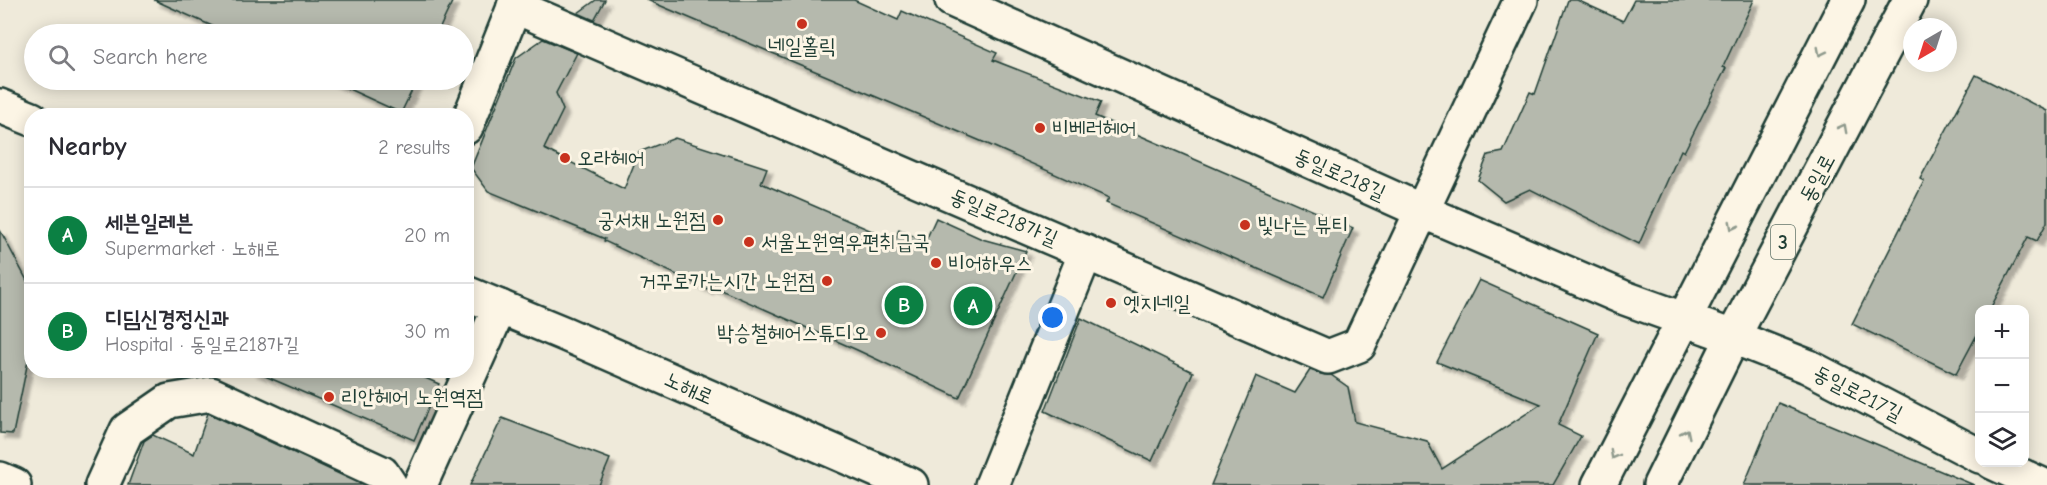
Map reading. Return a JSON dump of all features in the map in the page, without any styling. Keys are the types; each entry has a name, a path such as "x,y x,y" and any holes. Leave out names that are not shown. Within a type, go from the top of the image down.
{"street":[{"name":"동일로218길","path":"952,0 1422,211 1622,297 1733,337"},
{"name":"동일로218가길","path":"516,3 1328,357 1359,345 1521,0"},
{"path":"1599,485 1848,0"},
{"name":"동일로","path":"1660,485 1733,337 1910,0"},
{"path":"474,108 516,3"},
{"path":"0,106 24,116"},
{"path":"992,485 1086,252"},
{"name":"노해로","path":"474,296 911,485"},
{"path":"474,365 500,307"},
{"name":"동일로217길","path":"1733,337 1807,366 1975,459"},
{"path":"420,485 468,378"},
{"path":"102,485 127,430 169,401 211,394 382,474 390,485"},
{"name":"동일로217길","path":"1989,467 2042,485"},
{"path":"0,479 14,485"}],"building":[{"path":"154,0 453,0 442,24 208,24"},
{"path":"596,0 605,0 594,20 578,13"},
{"path":"647,0 854,0 898,20 902,11 997,53 993,60 1101,102 1095,116 1353,228 1323,297 1106,203 1109,198 983,142"},
{"path":"1568,0 1577,0 1623,21 1634,0 1754,0 1723,67 1726,68 1684,152 1681,150 1639,244 1530,189 1504,201 1478,180 1488,155 1503,152 1530,92 1535,94"},
{"path":"543,39 577,53 556,93 563,110 544,149 624,189 639,152 675,138 767,168 761,183 895,241 899,229 925,242 936,218 982,239 1026,251 959,398 712,286 707,289 604,241 605,239 488,191 474,172 474,161 516,58"},
{"path":"1976,75 2047,111 2047,222 2037,241 2028,237 1992,305 1975,305 1975,338 1956,374 1852,324 1924,181 1920,179"},
{"path":"351,90 412,90 403,108 390,108"},
{"path":"0,230 24,275 24,378 13,434 0,433"},
{"path":"1479,280 1598,333 1558,425 1581,436 1553,485 1211,485 1256,376 1295,393 1310,370 1331,375 1348,387 1355,422 1427,441 1442,469 1541,404 1437,362"},
{"path":"1081,318 1193,372 1152,461 1045,411"},
{"path":"270,378 425,378 439,384 414,440"},
{"path":"1778,403 1974,485 1744,485"},
{"path":"208,413 363,485 128,485 144,441 153,435 194,454"},
{"path":"502,418 610,459 599,485 470,485"}],"place":[{"name":"네일홀릭","path":"802,24"},
{"name":"비베러헤어","path":"1040,128"},
{"name":"오라헤어","path":"565,158"},
{"name":"궁서채 노원점","path":"718,220"},
{"name":"빛나는 뷰티","path":"1245,225"},
{"name":"서울노원역우편취급국","path":"749,242"},
{"name":"비어하우스","path":"936,263"},
{"name":"거꾸로가는시간 노원점","path":"827,281"},
{"name":"엣지네일","path":"1111,303"},
{"name":"디딤신경정신과","path":"904,305"},
{"name":"세븐일레븐","path":"973,306"},
{"name":"박승철헤어스튜디오","path":"881,333"},
{"name":"리안헤어 노원역점","path":"329,397"}]}
